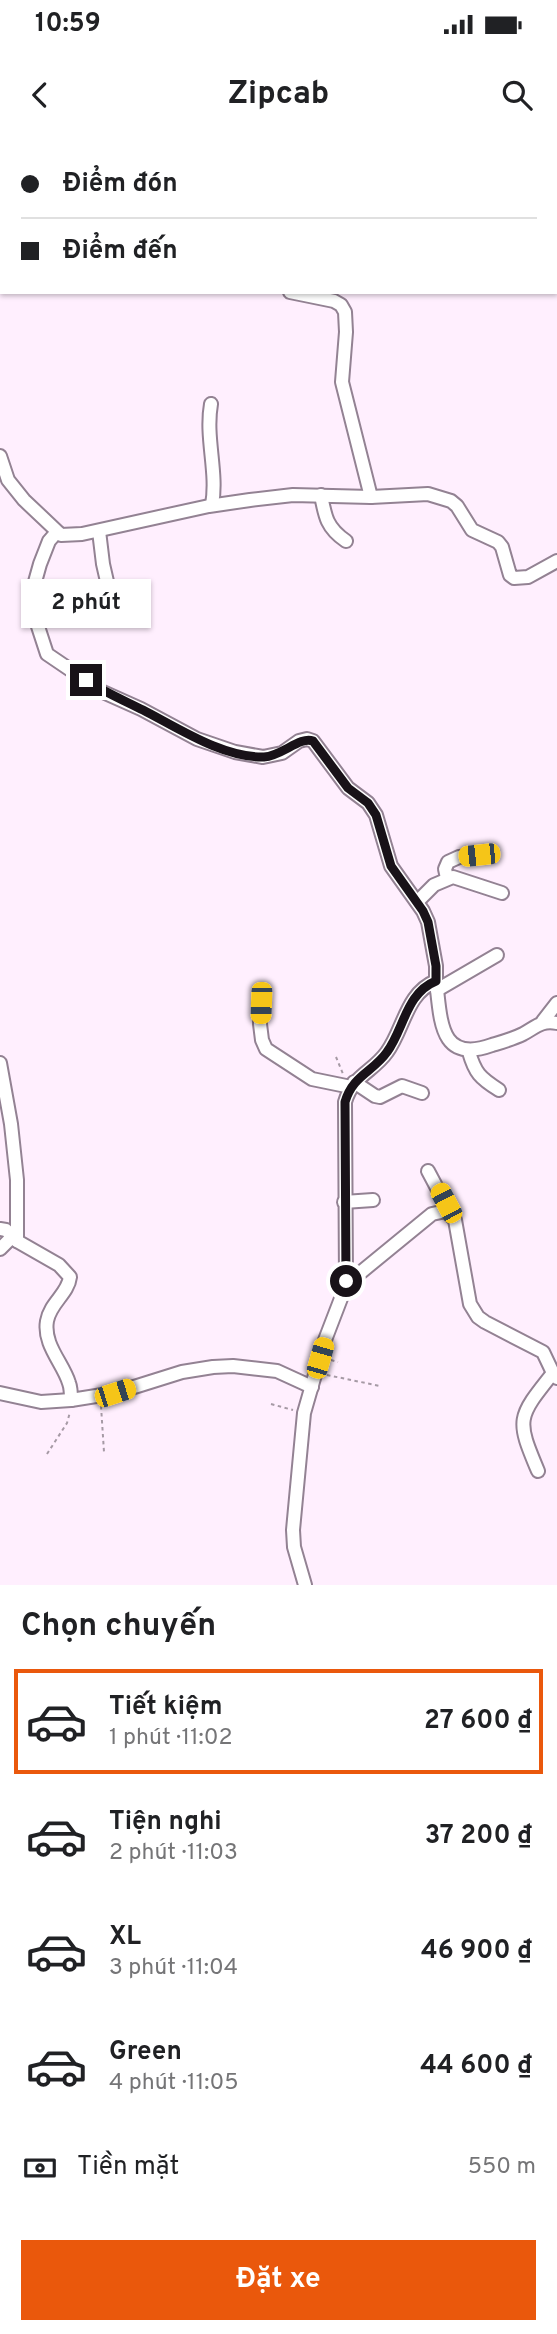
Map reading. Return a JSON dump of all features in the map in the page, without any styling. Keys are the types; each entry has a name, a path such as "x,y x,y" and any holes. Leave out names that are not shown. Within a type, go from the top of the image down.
{"street":[{"path":"301,294 334,300 341,304 345,312 342,382 371,497"},
{"path":"211,404 208,420 214,486 212,506"},
{"path":"0,456 8,480 23,500 43,517 56,533 68,536 212,506 293,495 371,497 428,494 451,501 472,530 492,538 502,547 510,575 514,578 528,577 557,561"},
{"path":"321,495 326,522 334,533 346,541"},
{"path":"99,531 114,612"},
{"path":"56,533 49,541 40,564 31,605 47,654 103,692 197,739 235,752 263,757 282,753 307,738 313,741 348,788 372,808 391,866 428,922 443,1030 449,1042 469,1052 522,1034 550,1022 557,1003"},
{"path":"447,878 445,869 448,862 459,857 479,855"},
{"path":"417,902 426,891 447,878 460,877 502,893"},
{"path":"305,1585 294,1547 293,1530 304,1413 325,1340 346,1281 345,1102 350,1085 386,1054 410,1004 425,987 436,985 497,956"},
{"path":"261,1003 260,1024 266,1049 312,1079 350,1085 380,1097 402,1086 422,1093"},
{"path":"469,1052 474,1070 485,1082 499,1090"},
{"path":"0,1063 6,1124 17,1180 15,1238"},
{"path":"428,1171 455,1220 470,1304 474,1311 485,1322 543,1352 555,1376 530,1402 522,1429 538,1471"},
{"path":"344,1202 373,1200"},
{"path":"346,1281 351,1280 447,1204"},
{"path":"0,1228 60,1265 70,1277 67,1288 49,1312 46,1330 58,1364 69,1383 71,1400"},
{"path":"0,1249 15,1238"},
{"path":"0,1393 41,1402 71,1400 115,1393 182,1372 233,1366 277,1371 312,1387"}],"path":[{"path":"336,1057 350,1085"},
{"path":"315,1373 380,1386"},
{"path":"100,1395 104,1452"},
{"path":"47,1454 67,1423 71,1400"},
{"path":"271,1404 304,1413"}],"route":[{"path":"86,680 103,692 197,739 235,752 263,757 282,753 307,738 313,741 348,788 368,803 376,815 391,866 428,922 436,981 425,987 410,1004 386,1054 354,1082 345,1102 346,1281"}]}
